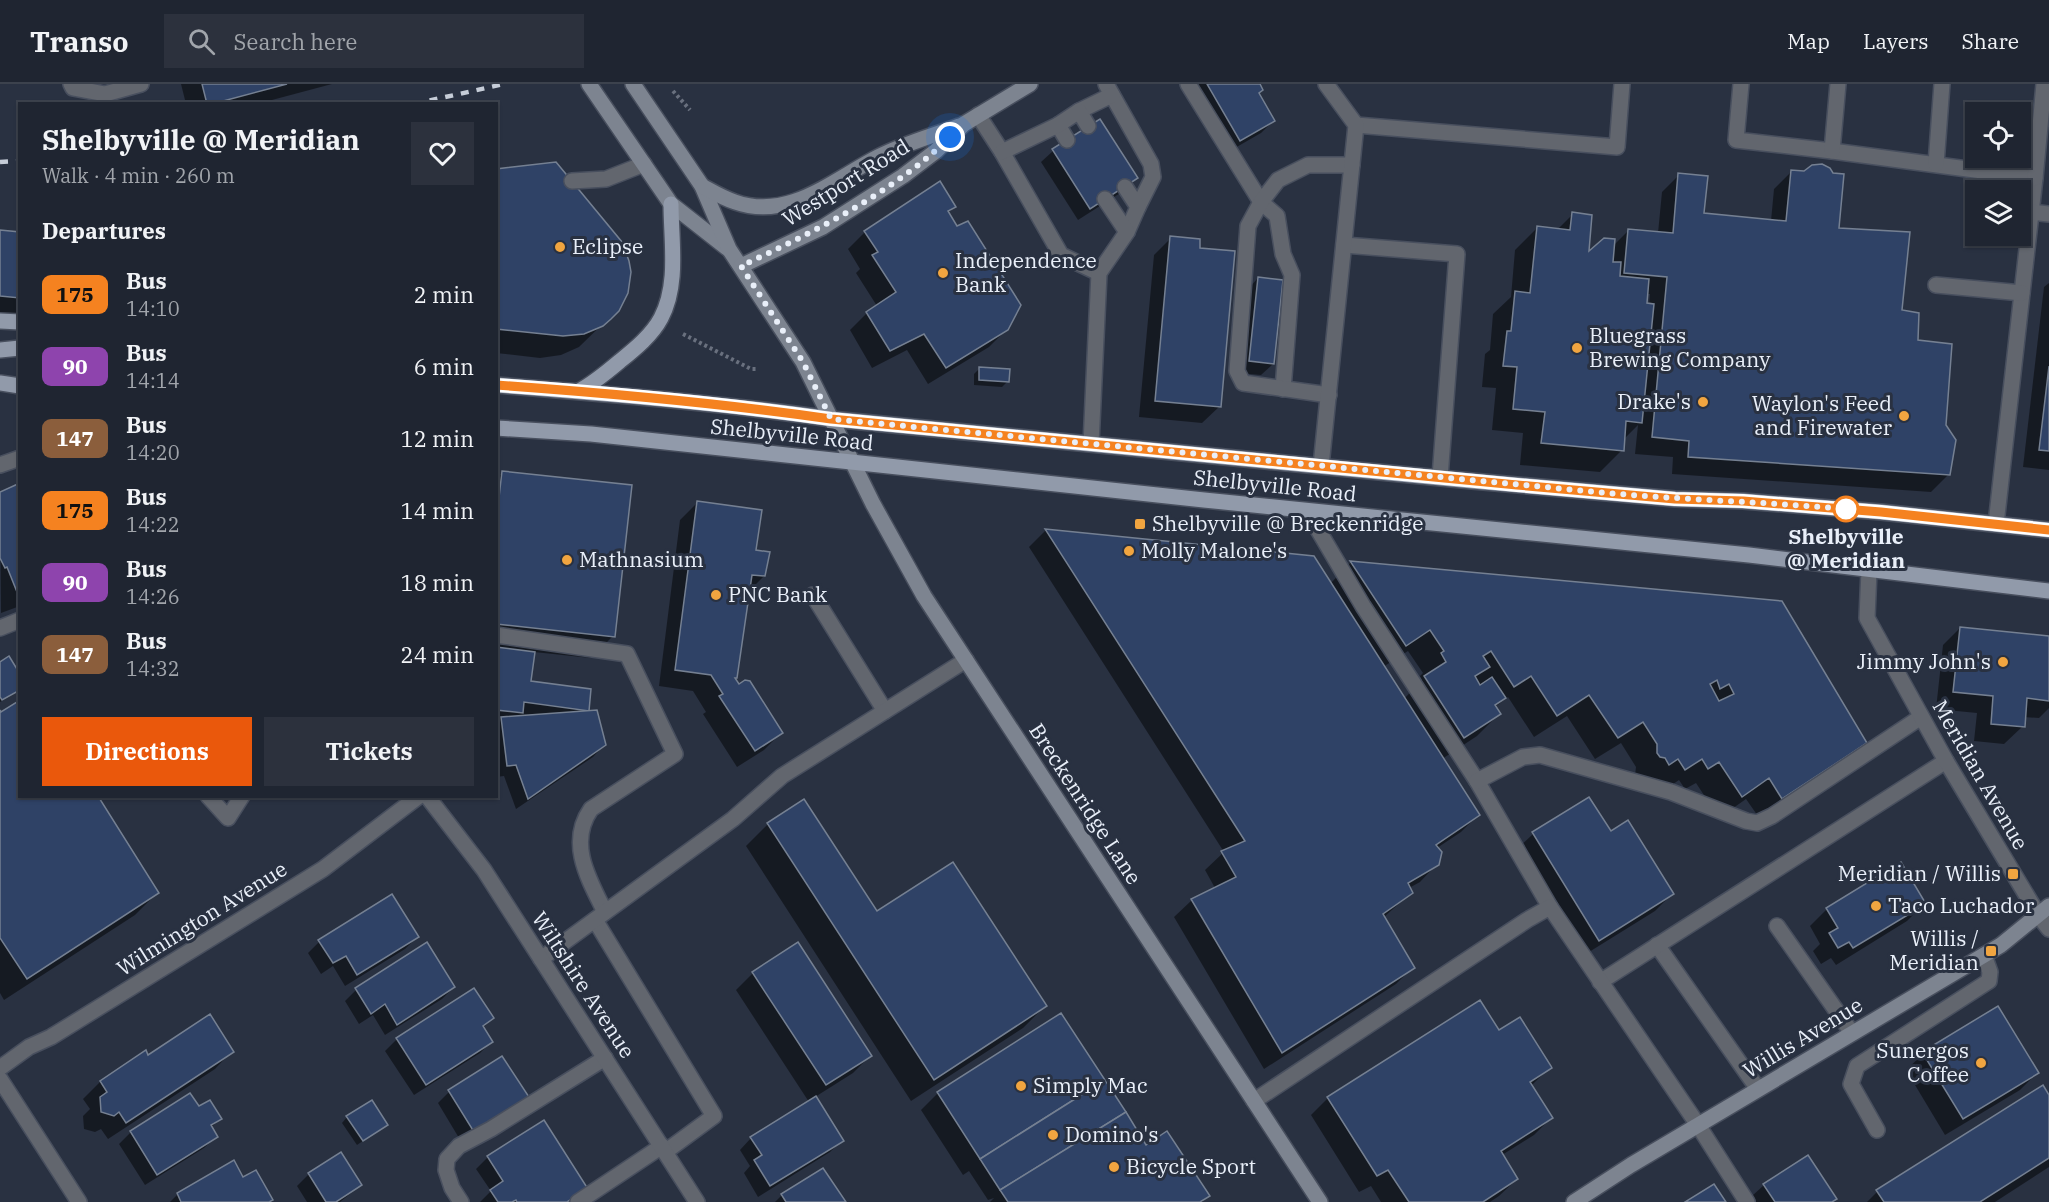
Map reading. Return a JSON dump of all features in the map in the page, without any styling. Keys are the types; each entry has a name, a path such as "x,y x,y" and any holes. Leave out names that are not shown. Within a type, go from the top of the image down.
{"main road":[{"path":"589,84 671,204 729,249"},
{"path":"633,84 702,186 729,249"},
{"name":"Westport Road","path":"741,266 823,227 903,176 936,151 964,124 1030,84"},
{"name":"Westport Road","path":"702,186 736,203 771,207 788,205 880,156 964,124"},
{"path":"579,391 590,386 639,346 660,320 669,297 672,277 671,204"},
{"name":"Breckenridge Lane","path":"729,249 803,362 902,560 1320,1202"},
{"path":"0,321 18,322"},
{"path":"0,350 18,348"},
{"path":"0,384 18,386"},
{"name":"Shelbyville Road","path":"498,385 579,391 768,410 831,419 1321,466 1675,499 1743,501 1881,512 2049,530"},
{"name":"Shelbyville Road","path":"498,428 591,434 1307,511 1737,554 2049,591"},
{"name":"Willis Avenue","path":"1574,1202 1698,1125 2001,945 2044,911"}],"street":[{"path":"71,84 73,88 105,94 141,84"},
{"path":"1188,84 1261,202 1277,216 1283,254 1292,275 1283,389"},
{"path":"1321,466 1356,125 1326,84"},
{"path":"1356,125 1617,147 1622,84"},
{"path":"1741,84 1736,140 2035,178"},
{"path":"1832,151 1838,84"},
{"path":"1936,164 1942,84"},
{"path":"2044,84 2031,212 2049,214"},
{"path":"1002,152 1058,125 1109,89 1151,164 1153,177 1127,232 1099,273 1091,444"},
{"path":"1079,111 1088,126"},
{"path":"978,115 1061,255 1099,273"},
{"path":"1058,125 1067,140"},
{"path":"572,181 606,179 644,164"},
{"path":"1329,395 1243,383 1237,371 1248,226 1261,202 1278,180 1308,165 1352,165"},
{"path":"1125,187 1138,207"},
{"path":"1105,199 1127,232"},
{"path":"1344,245 1456,254 1440,477"},
{"path":"1996,524 2027,246"},
{"path":"1936,285 2022,293"},
{"path":"0,465 18,459"},
{"path":"1307,511 1363,606 1477,781 1550,907 1698,1125 1747,1202"},
{"name":"Meridian Avenue","path":"1869,570 1867,618 1946,760 2044,911 2049,929"},
{"path":"813,595 885,711"},
{"path":"0,628 18,621"},
{"path":"498,635 627,654 675,754 591,809 584,819 579,836 581,858 600,916 714,1116 578,1202"},
{"path":"541,959 734,819 782,776 966,660"},
{"path":"1477,781 1523,758 1540,755 1671,792 1746,821 1757,823 1772,816 1922,717"},
{"path":"1600,982 1946,760"},
{"path":"210,798 228,818 241,798"},
{"name":"Wilmington Avenue","path":"0,1068 29,1047 51,1037 323,869 416,798"},
{"name":"Wiltshire Avenue","path":"429,798 484,870 697,1202"},
{"path":"1254,1101 1550,907"},
{"path":"1777,926 1852,1033"},
{"path":"1657,945 1758,1089"},
{"path":"1877,1130 1851,1084 1857,1066 1989,981 1990,972 1984,955"},
{"path":"461,1202 452,1188 446,1170 447,1158 459,1146 491,1129 605,1058"},
{"path":"0,1079 79,1202"}],"path":[{"path":"667,84 690,110"},
{"path":"677,331 754,370"}],"building":[{"path":"202,84 287,84 220,102 206,102"},
{"path":"1207,84 1260,84 1263,90 1259,93 1275,121 1240,141"},
{"path":"1100,119 1138,178 1090,209 1052,149"},
{"name":"Eclipse","path":"556,162 622,242 631,272 628,293 619,311 603,326 584,334 563,336 498,329 498,169"},
{"path":"1822,164 1830,168 1833,173 1844,174 1839,228 1910,232 1902,310 1919,313 1918,340 1952,344 1946,425 1956,440 1950,475 1688,457 1689,441 1652,437 1667,277 1624,273 1628,229 1673,233 1678,173 1708,176 1704,213 1786,221 1791,170 1804,171 1812,165"},
{"name":"Independence Bank","path":"940,181 956,207 948,211 957,226 968,221 1021,305 1008,330 946,368 924,334 890,351 866,312 896,292 872,255 878,252 864,231"},
{"name":"Bluegrass Brewing Company","path":"1572,212 1592,215 1589,251 1604,238 1615,239 1613,262 1621,262 1620,276 1649,279 1647,303 1654,304 1642,423 1626,421 1624,451 1541,443 1545,412 1513,409 1517,367 1503,366 1507,331 1511,331 1515,291 1530,293 1537,226 1570,230"},
{"path":"0,230 18,232 18,298 0,296"},
{"path":"1170,236 1200,239 1200,248 1235,251 1221,407 1155,401"},
{"path":"1258,277 1283,280 1274,364 1249,361"},
{"path":"2049,366 2049,451 2039,450"},
{"path":"979,367 1010,369 1009,382 979,380"},
{"path":"502,471 632,485 615,637 498,624 498,506"},
{"path":"18,484 18,594 7,567 5,568 0,558 0,492"},
{"path":"697,501 762,510 756,550 770,552 765,576 752,575 737,678 735,678 739,684 745,680 750,681 783,733 755,751 719,696 723,694 711,675 675,670"},
{"path":"1045,529 1314,556 1480,815 1436,845 1442,852 1439,865 1408,883 1413,893 1383,914 1415,968 1282,1053 1191,899 1236,877 1221,851 1245,841"},
{"path":"1350,561 1782,601 1867,743 1782,799 1769,778 1742,797 1719,762 1708,769 1702,759 1685,770 1678,759 1669,765 1665,758 1660,757 1657,753 1657,744 1643,722 1618,738 1589,695 1557,716 1531,676 1514,687 1491,651 1483,656 1490,667 1475,676 1480,685 1492,677 1506,698 1495,705 1501,714 1464,738 1424,676 1446,662 1441,653 1444,651 1430,630 1406,646","holes":["1717,680 1720,689 1729,684 1734,694 1719,701 1710,684"]},
{"name":"Jimmy John's","path":"1960,627 2049,636 2049,701 2027,698 2025,727 1991,724 1993,696 1953,692"},
{"path":"498,647 535,652 531,681 591,689 589,711 524,702 523,713 498,710"},
{"path":"9,656 18,671 18,691 2,700 0,697 0,662"},
{"path":"18,701 18,798 99,798 159,893 27,979 0,938 0,710 1,712"},
{"path":"597,710 606,745 528,799 516,765 507,766 501,717"},
{"path":"1589,797 1611,831 1628,820 1674,894 1599,941 1532,832"},
{"path":"804,799 877,911 953,862 1047,1006 934,1080 767,823"},
{"name":"Taco Luchador","path":"1901,862 1926,904 1853,948 1849,942 1838,948 1829,933 1838,928 1826,908"},
{"path":"392,894 419,937 357,975 346,956 333,963 318,940"},
{"path":"427,942 455,987 397,1025 385,1004 371,1014 355,988"},
{"path":"798,942 872,1056 826,1085 752,972"},
{"path":"474,988 494,1018 483,1026 493,1042 426,1085 396,1038"},
{"path":"1480,1000 1499,1030 1520,1017 1551,1066 1552,1068 1530,1082 1553,1118 1501,1151 1518,1179 1483,1202 1409,1202 1388,1170 1377,1176 1327,1097"},
{"name":"Sunergos Coffee","path":"1998,1006 2039,1073 1963,1119 1922,1052"},
{"name":"Simply Mac","path":"1061,1013 1105,1080 980,1159 937,1092"},
{"path":"210,1014 234,1052 126,1123 119,1112 114,1116 101,1112 100,1097 107,1092 100,1081 146,1050 148,1055"},
{"path":"502,1056 529,1097 474,1132 448,1090"},
{"name":"Domino's","path":"1105,1080 1126,1112 1000,1190 980,1159"},
{"path":"2043,1085 2049,1095 2049,1158 1980,1202 1884,1202 1876,1190"},
{"path":"190,1093 199,1106 210,1100 222,1119 211,1125 218,1137 157,1175 130,1131"},
{"path":"816,1096 844,1141 770,1186 754,1160 762,1155 750,1137"},
{"path":"372,1100 388,1125 363,1141 346,1116"},
{"name":"Bicycle Sport","path":"1126,1112 1146,1145 1167,1131 1210,1196 1200,1202 1008,1202 1000,1190"},
{"path":"544,1120 588,1189 567,1202 517,1202 516,1200 498,1202 490,1190 503,1181 487,1156"},
{"path":"341,1152 362,1185 336,1202 326,1202 308,1173"},
{"path":"1808,1155 1837,1199 1832,1202 1775,1202 1763,1184"},
{"path":"234,1160 243,1177 256,1170 273,1200 269,1202 181,1202 177,1193"},
{"path":"823,1168 846,1202 786,1202 781,1194"},
{"path":"1714,1184 1726,1202 1685,1202"}],"railway":[{"path":"423,102 504,84"},
{"path":"0,162 18,161"}],"bus line":[{"name":"175","path":"498,385 613,394 831,419 1472,481 1675,499 1743,501 1881,512 2049,530"}],"place":[{"name":"Eclipse","path":"560,247"},
{"name":"Independence Bank","path":"943,273"},
{"name":"Bluegrass Brewing Company","path":"1577,348"},
{"name":"Drake's","path":"1703,402"},
{"name":"Waylon's Feed and Firewater","path":"1904,416"},
{"name":"Shelbyville @ Meridian","path":"1846,509"},
{"name":"Shelbyville @ Breckenridge","path":"1140,524"},
{"name":"Molly Malone's","path":"1129,551"},
{"name":"Mathnasium","path":"567,560"},
{"name":"PNC Bank","path":"716,595"},
{"name":"Jimmy John's","path":"2003,662"},
{"name":"Meridian / Willis","path":"2013,874"},
{"name":"Taco Luchador","path":"1876,906"},
{"name":"Willis / Meridian","path":"1991,951"},
{"name":"Sunergos Coffee","path":"1981,1063"},
{"name":"Simply Mac","path":"1021,1086"},
{"name":"Domino's","path":"1053,1135"},
{"name":"Bicycle Sport","path":"1114,1167"}],"route":[{"path":"950,137 936,151 903,176 823,227 741,266 803,362 831,419 1607,493 1846,509"}]}
